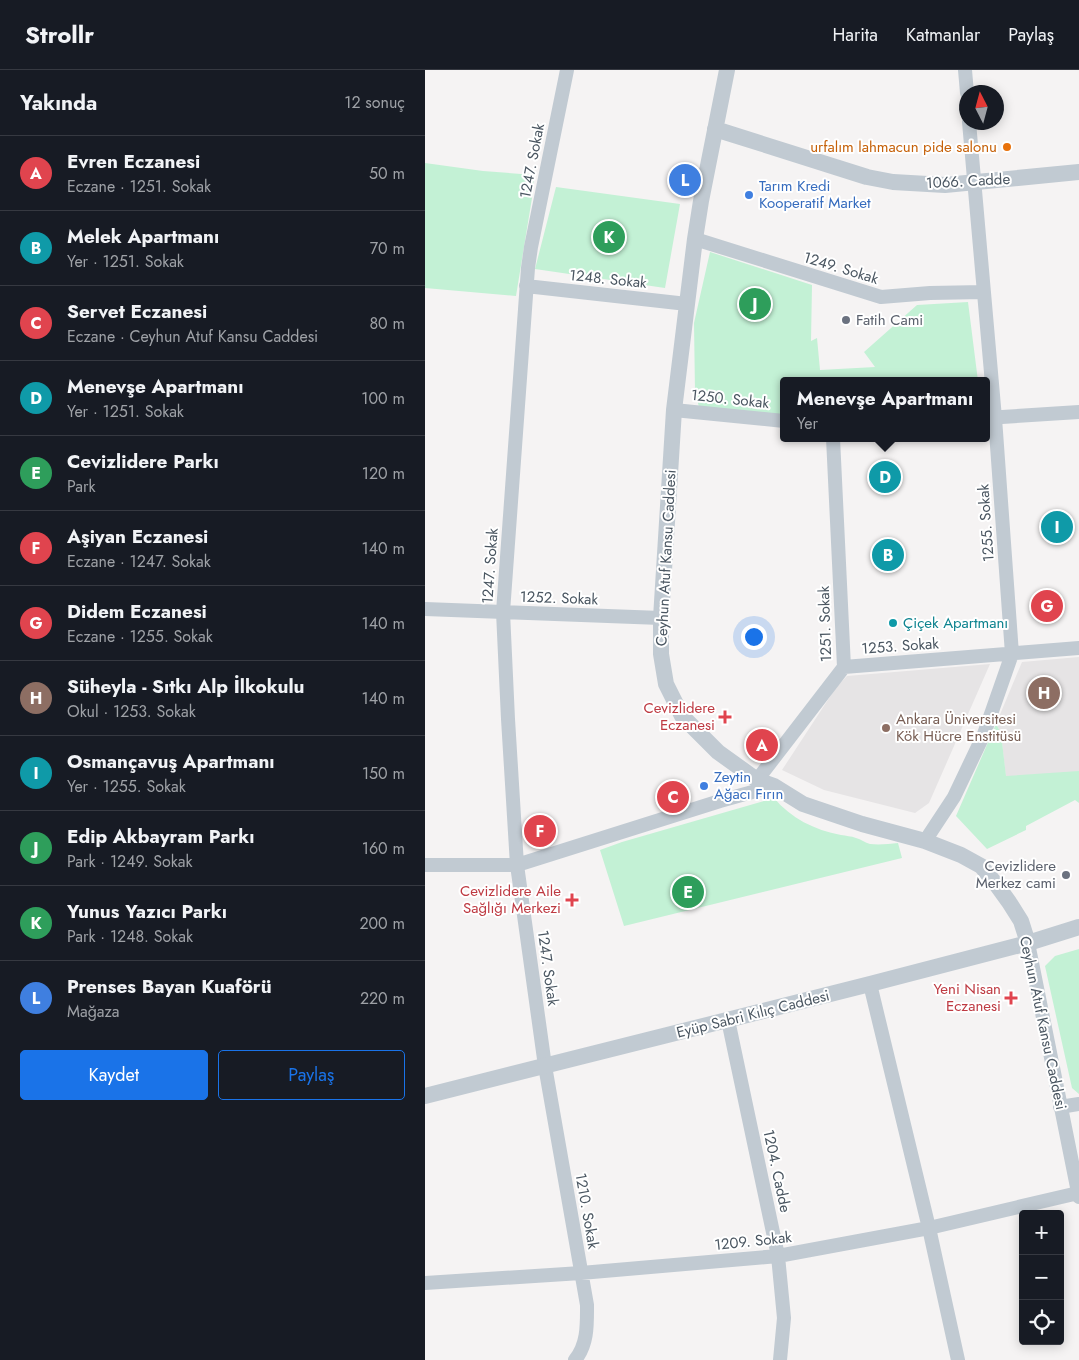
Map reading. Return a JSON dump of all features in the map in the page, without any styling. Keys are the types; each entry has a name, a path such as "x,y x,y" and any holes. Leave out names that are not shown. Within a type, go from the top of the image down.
{"street":[{"name":"1247. Sokak","path":"545,1066 517,865 503,612 526,286 531,248 567,70"},
{"name":"Ceyhun Atuf Kansu Caddesi","path":"727,70 695,238 674,410 661,618 661,654 666,684 682,716 718,752 757,780 773,786 803,804 862,824 925,841 961,855 981,866 1021,921 1028,943 1079,1195"},
{"path":"965,70 966,85"},
{"name":"1066. Cadde","path":"715,129 880,180 928,185 973,183 1079,172"},
{"name":"1255. Sokak","path":"970,130 983,292 988,377"},
{"name":"1249. Sokak","path":"695,238 881,297 930,293 983,292"},
{"name":"1248. Sokak","path":"526,286 687,304"},
{"name":"1250. Sokak","path":"674,410 780,421"},
{"path":"990,418 1079,412"},
{"name":"1255. Sokak","path":"925,841 953,797 984,734 1012,654 990,418"},
{"name":"1251. Sokak","path":"757,780 844,667 833,442"},
{"name":"1252. Sokak","path":"425,610 661,618"},
{"name":"1253. Sokak","path":"844,667 1079,648"},
{"path":"425,865 517,865 773,786"},
{"name":"Eyüp Sabri Kılıç Caddesi","path":"425,1096 870,984 1028,943 1079,927"},
{"path":"870,984 929,1228 958,1360"},
{"name":"1204. Cadde","path":"728,1020 778,1256 784,1318 780,1360"},
{"name":"1210. Sokak","path":"545,1066 587,1304 586,1333 582,1349 575,1360"},
{"path":"1060,1107 1079,1104"},
{"name":"1209. Sokak","path":"425,1283 581,1273 778,1256 929,1228 1079,1195"}],"shaded area":[{"path":"1079,657 1079,772 1006,778 1001,733 996,724 1022,662"},
{"name":"Ankara Üniversitesi Kök Hücre Enstitüsü","path":"990,664 929,803 915,813 824,790 782,770 837,686 847,676"}],"green space":[{"path":"425,163 483,171 534,175 516,296 425,288"},
{"path":"556,187 680,204 665,288 535,269"},
{"path":"710,252 812,285 811,341 817,338 820,370 875,367 864,352 917,305 968,302 977,377 780,377 780,416 699,407 695,392 694,323"},
{"path":"996,724 1001,733 1006,776 1079,771 1079,803 1075,800 1026,826 1026,830 987,849 956,816"},
{"path":"774,798 788,812 822,830 854,837 870,844 898,843 902,858 624,926 600,850"},
{"path":"1079,949 1079,1094 1072,1088 1045,966 1055,956"}],"place":[{"name":"urfalım lahmacun pide salonu","path":"1007,147"},
{"name":"Prenses Bayan Kuaförü","path":"685,180"},
{"name":"Tarım Kredi Kooperatif Market","path":"749,195"},
{"name":"Yunus Yazıcı Parkı","path":"609,237"},
{"name":"Edip Akbayram Parkı","path":"755,304"},
{"name":"Fatih Cami","path":"846,320"},
{"name":"Menevşe Apartmanı","path":"885,477"},
{"name":"Osmançavuş Apartmanı","path":"1057,527"},
{"name":"Melek Apartmanı","path":"888,555"},
{"name":"Didem Eczanesi","path":"1047,606"},
{"name":"Çiçek Apartmanı","path":"893,623"},
{"name":"Süheyla - Sıtkı Alp İlkokulu","path":"1044,693"},
{"name":"Cevizlidere Eczanesi","path":"725,717"},
{"name":"Ankara Üniversitesi Kök Hücre Enstitüsü","path":"886,728"},
{"name":"Evren Eczanesi","path":"762,745"},
{"name":"Zeytin Ağacı Fırın","path":"704,786"},
{"name":"Servet Eczanesi","path":"673,797"},
{"name":"Aşiyan Eczanesi","path":"540,831"},
{"name":"Cevizlidere Merkez cami","path":"1066,875"},
{"name":"Cevizlidere Parkı","path":"688,892"},
{"name":"Cevizlidere Aile Sağlığı Merkezi","path":"572,900"},
{"name":"Yeni Nisan Eczanesi","path":"1011,998"}]}
